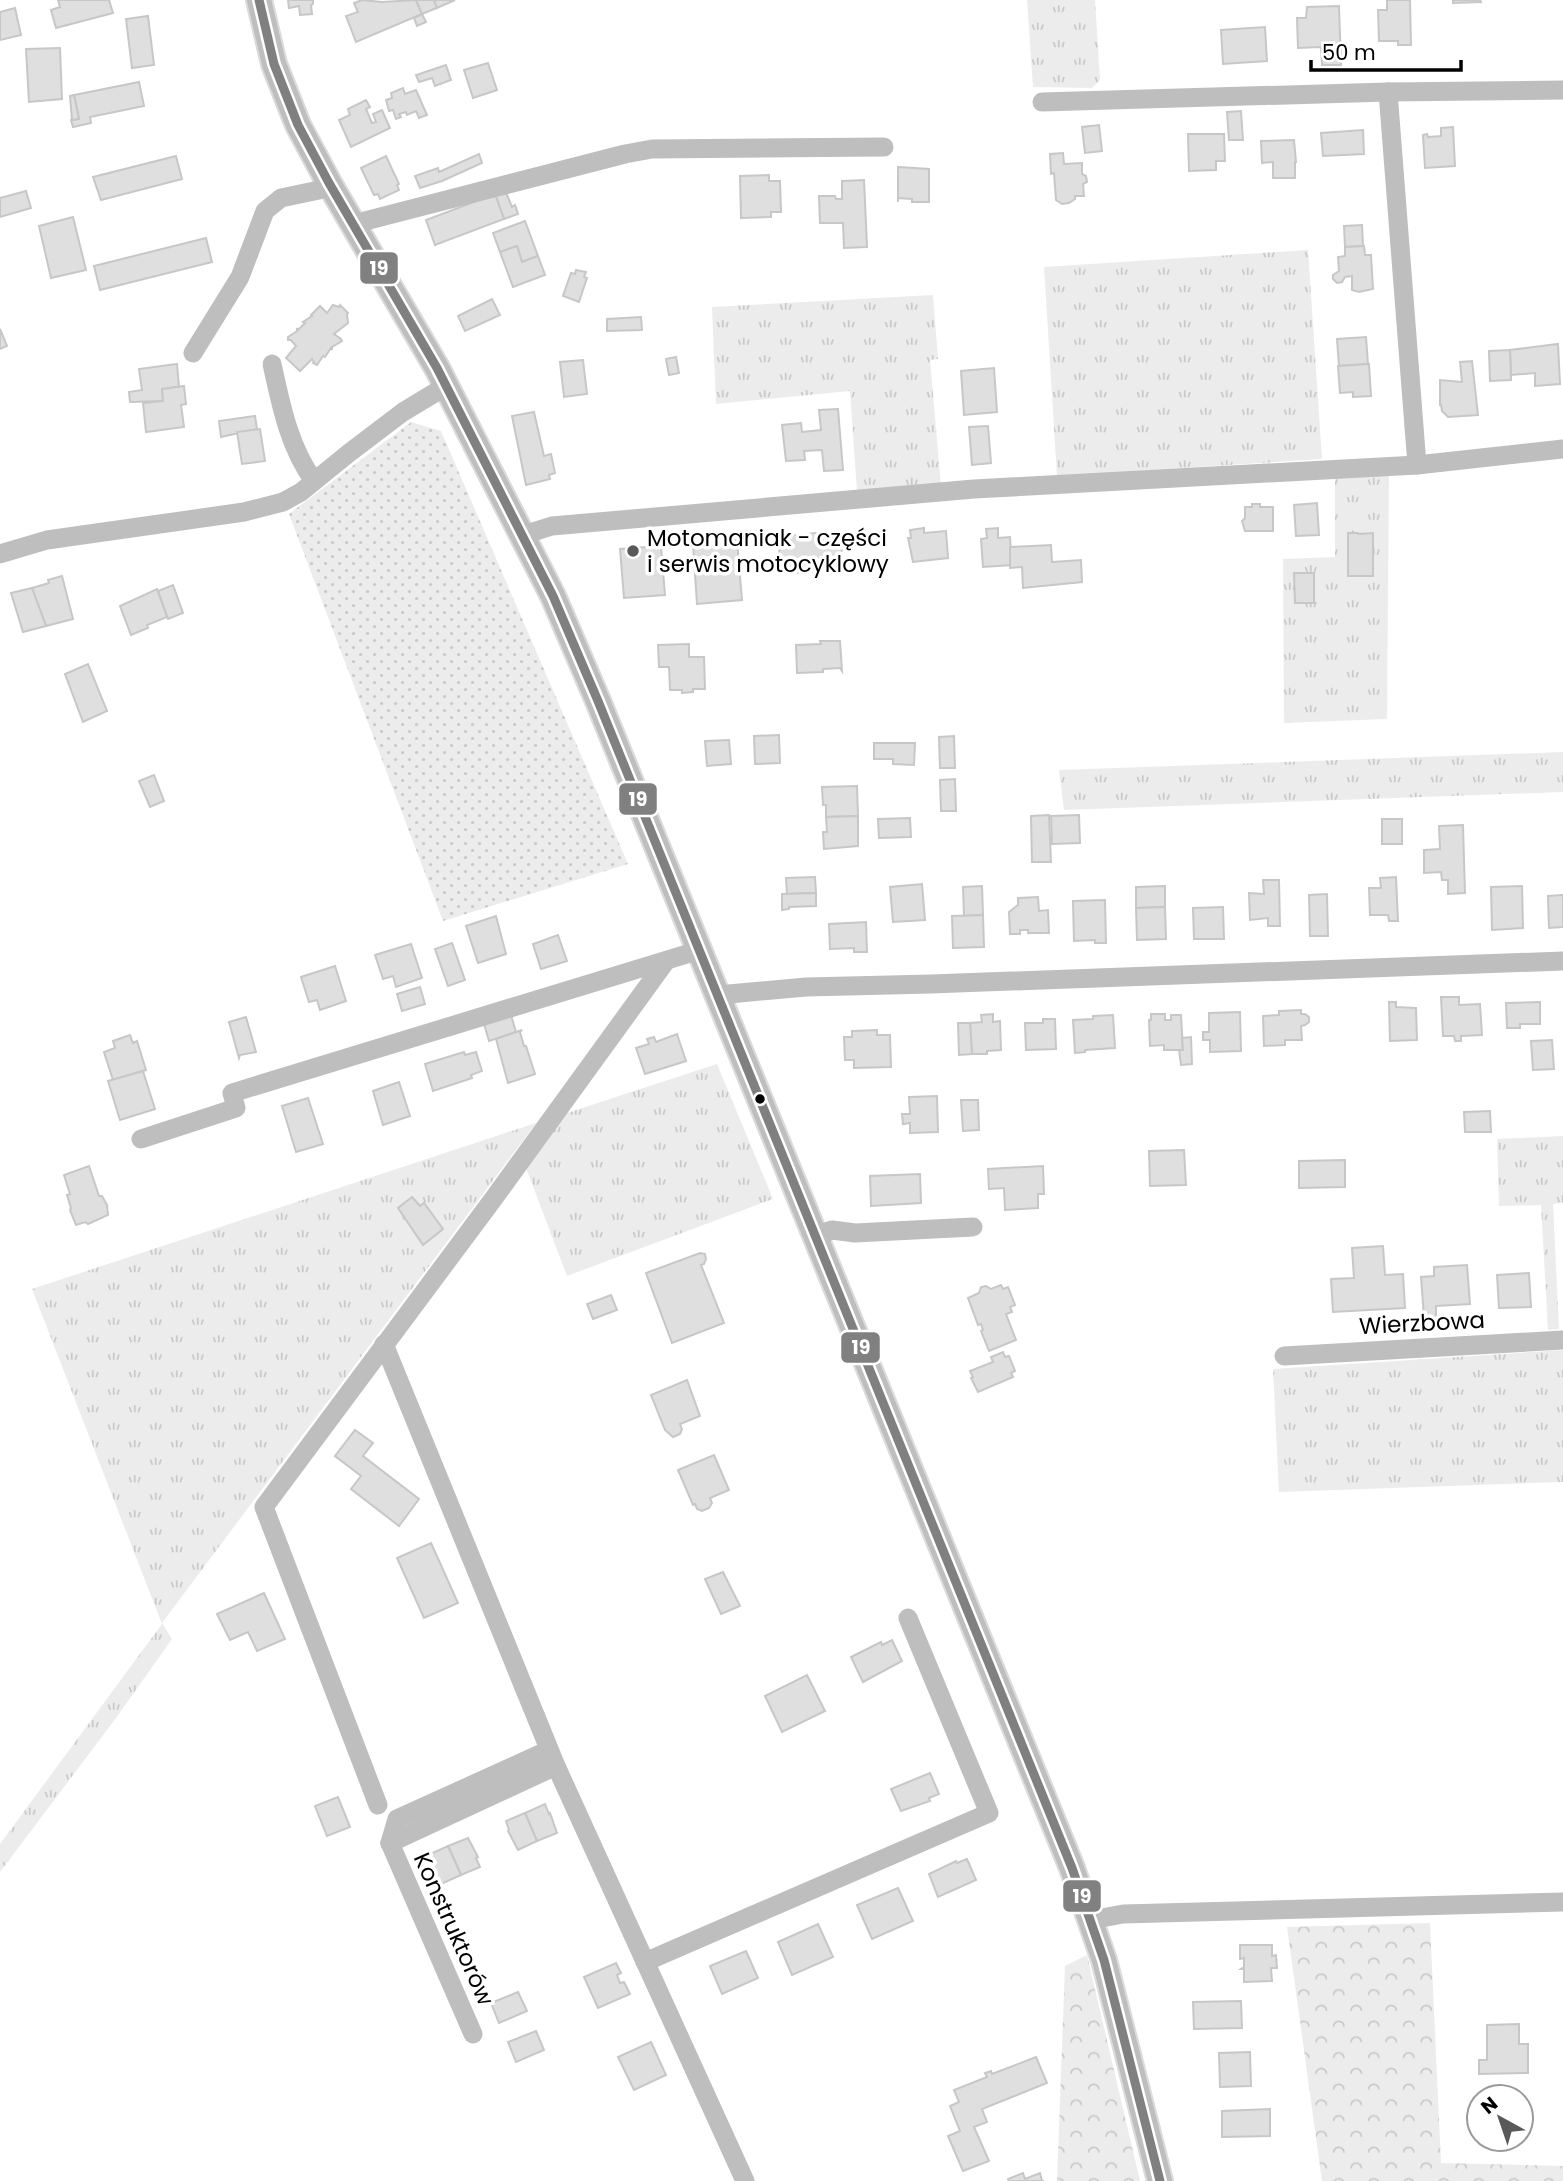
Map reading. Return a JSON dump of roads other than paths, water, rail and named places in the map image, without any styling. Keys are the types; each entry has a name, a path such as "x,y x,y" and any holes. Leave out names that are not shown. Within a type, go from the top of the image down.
{"main road":[{"path":"259,0 268,45 288,104 329,183 446,386 523,535 577,651 1044,1795 1091,1920 1117,2007 1160,2181"}],"street":[{"path":"1042,102 1563,89"},
{"path":"1388,92 1417,465"},
{"path":"355,227 377,218 652,149 884,147"},
{"path":"193,353 240,277 265,211 281,198 318,190 329,183"},
{"path":"272,364 284,418 300,461 314,481"},
{"path":"0,554 47,540 263,508 283,502 301,492 404,412 446,386"},
{"path":"523,535 565,525 974,489 1417,465 1563,449"},
{"path":"141,1139 236,1108 232,1093 700,950"},
{"path":"378,1805 264,1507 666,961"},
{"path":"719,998 729,994 806,987 1563,961"},
{"path":"816,1236 832,1230 855,1233 972,1227"},
{"name":"Wierzbowa","path":"1284,1356 1563,1340"},
{"path":"384,1344 552,1758 746,2181"},
{"path":"645,1962 989,1813 908,1618"},
{"name":"Konstruktorów","path":"473,2034 390,1843 397,1819 552,1758"},
{"path":"1091,1920 1123,1914 1563,1902"}],"place":[{"name":"Motomaniak - części i serwis motocyklowy","path":"633,551"}]}
